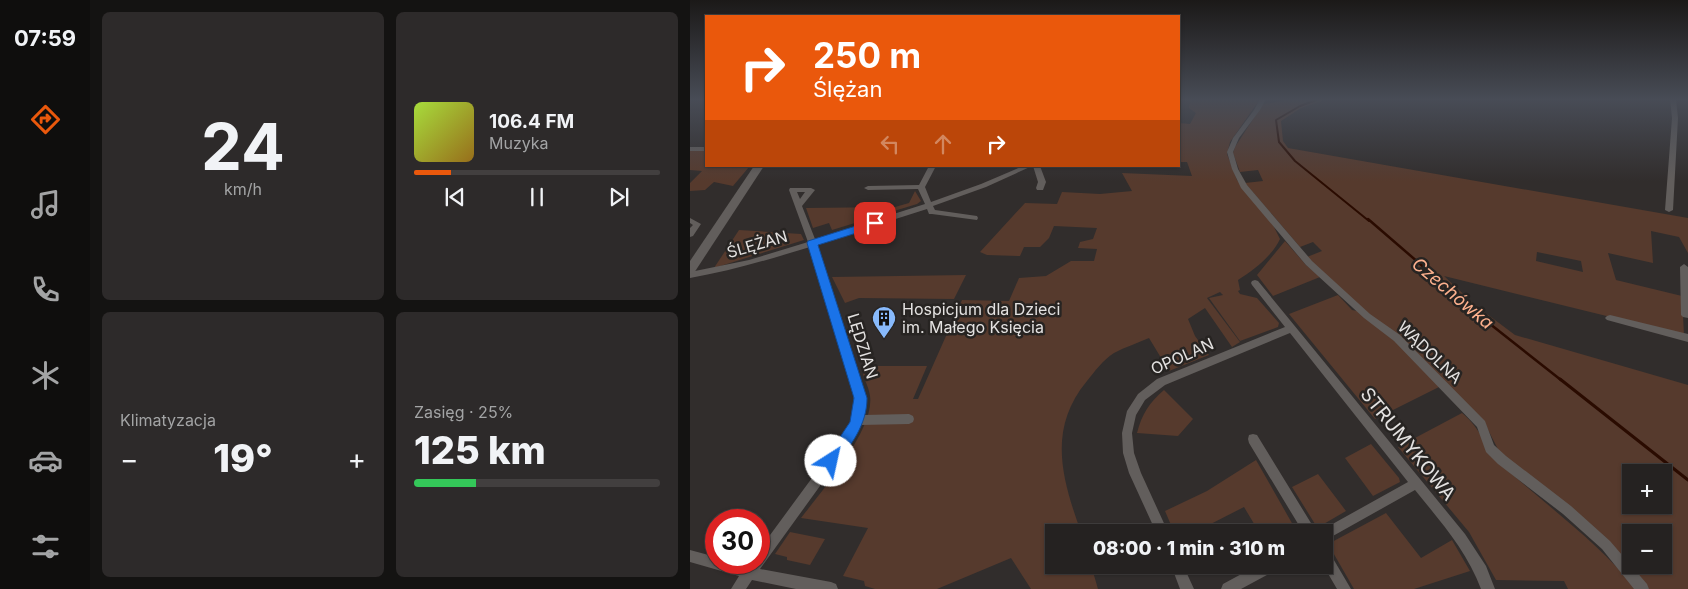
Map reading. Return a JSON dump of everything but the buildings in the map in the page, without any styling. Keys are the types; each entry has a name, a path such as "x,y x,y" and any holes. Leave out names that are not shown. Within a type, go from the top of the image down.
{"main road":[{"path":"690,270 758,167"}],"street":[{"name":"WĄDOLNA","path":"1245,126 1236,138 1230,152 1235,169 1244,186 1309,263 1367,316 1397,338 1481,424 1490,448 1502,460 1567,510 1606,545 1642,589"},
{"path":"1669,210 1674,126"},
{"path":"690,149 705,149"},
{"path":"921,187 932,167"},
{"name":"ŚLĘŻAN","path":"690,275 740,266 929,206 982,188 1027,167"},
{"path":"1036,167 1042,182 1040,188"},
{"path":"868,188 921,187"},
{"path":"921,187 929,206 936,214 974,218"},
{"name":"LĘDZIAN","path":"770,544 831,461 858,420 861,398 812,243 792,190 811,190 799,205"},
{"path":"690,220 697,224 690,234"},
{"path":"1684,267 1686,315"},
{"name":"STRUMYKOWA","path":"1255,283 1461,538 1488,589"},
{"path":"1610,318 1688,338"},
{"name":"OPOLAN","path":"1158,524 1127,452 1126,431 1130,416 1137,403 1161,382 1292,328"},
{"path":"858,420 909,419"},
{"path":"1253,440 1305,524"},
{"path":"1333,530 1417,483"},
{"path":"690,556 705,558"},
{"path":"770,570 831,589"},
{"path":"1333,570 1344,589"},
{"name":"LĘDZIAN","path":"738,589 749,574"},
{"path":"1180,574 1187,589"},
{"path":"1228,589 1255,574"}],"shaded area":[{"path":"1180,126 1241,126 1230,142 1227,154 1237,180 1270,219 1280,239 1262,262 1238,280 1240,290 1238,291 1240,294 1257,298 1279,323 1278,327 1240,341 1209,298 1223,295 1220,292 1207,298 1240,342 1232,347 1205,308 1188,319 1195,336 1209,355 1169,371 1149,338 1110,356 1096,370 1074,399 1067,417 1062,455 1068,493 1078,524 1045,524 1045,574 1094,574 1098,589 1031,589 1011,558 937,589 875,589 865,586 864,581 843,576 868,528 801,518 845,460 864,425 869,410 870,396 863,374 867,366 927,366 913,399 918,399 962,300 1009,301 1019,278 1046,276 1071,261 1094,261 1097,249 1078,248 1080,242 1093,239 1097,228 1054,226 1049,238 1040,247 1024,247 1020,256 987,255 980,252 1025,203 1057,204 1062,192 1100,194 1132,191 1122,173 1192,176 1187,162 1180,162"},
{"path":"1248,126 1282,126 1283,141 1288,148 1688,218 1688,253 1679,237 1651,231 1653,263 1608,253 1616,280 1682,296 1684,335 1444,276 1475,305 1515,335 1688,385 1688,589 1649,589 1636,574 1672,574 1672,524 1622,524 1622,558 1501,455 1484,422 1307,257 1322,251 1313,242 1300,247 1245,183 1263,181 1258,170 1240,172 1233,153","holes":["1537,252 1581,261 1583,272 1536,261"]},
{"path":"690,150 705,150 705,167 749,167 733,186 714,182 705,190 690,191 690,183 702,171 690,170"},
{"path":"915,191 921,201 917,204 832,230 829,223 813,228 806,208 895,207 909,203"},
{"path":"739,230 801,234 804,240 714,268"},
{"path":"1285,241 1306,265 1320,277 1273,296 1257,275"},
{"path":"966,275 954,299 859,298 845,303 832,277"},
{"path":"1338,295 1352,310 1357,311 1402,347 1441,386 1375,419 1289,314"},
{"path":"1164,390 1193,419 1178,436 1137,433 1147,409"},
{"path":"1462,413 1469,419 1498,461 1589,540 1636,589 1568,589 1564,581 1496,580 1469,532 1398,447"},
{"path":"1371,444 1399,478 1400,482 1373,496 1345,458"},
{"path":"1256,460 1292,524 1254,524 1244,507 1211,524 1171,524 1165,511 1207,491"},
{"path":"1318,474 1346,511 1324,524 1315,524 1292,487"},
{"path":"1386,513 1421,558 1452,540 1470,571 1414,589 1354,589 1333,552 1333,541"},
{"path":"790,532 825,539 810,565 787,560 787,557 775,554"}],"waterway":[{"name":"Czechówka","path":"1277,126 1279,142 1295,161 1369,221"},
{"name":"Czechówka","path":"1368,219 1485,320 1561,380"},
{"name":"Czechówka","path":"1560,379 1688,480"}],"place":[{"name":"Hospicjum dla Dzieci im. Małego Księcia","path":"884,339"}],"route":[{"path":"831,461 856,425 861,398 812,243 875,223"}]}
